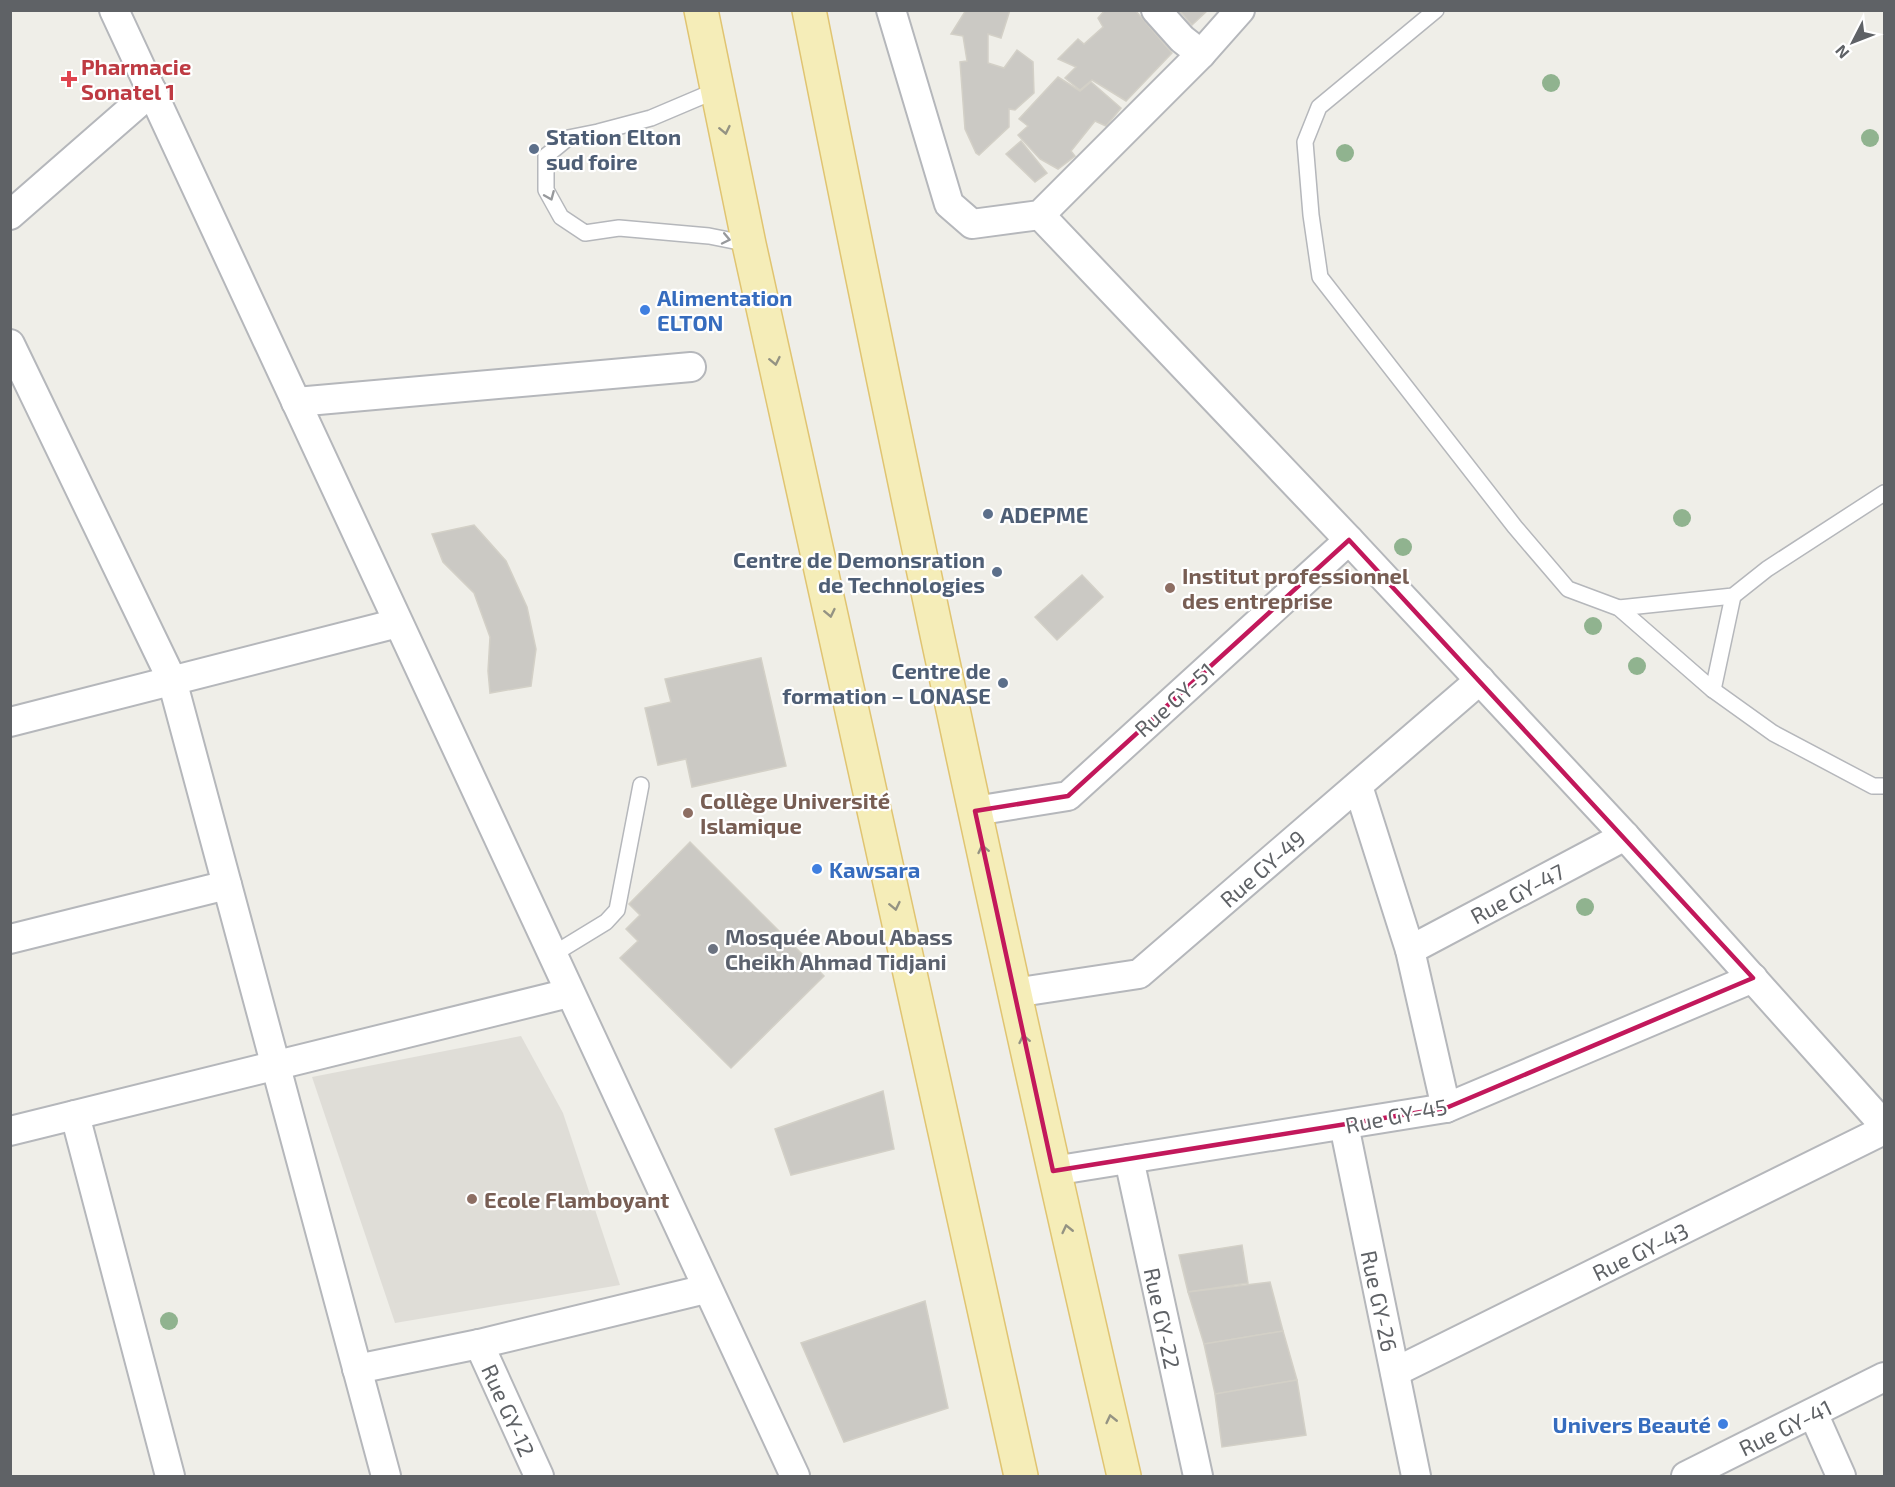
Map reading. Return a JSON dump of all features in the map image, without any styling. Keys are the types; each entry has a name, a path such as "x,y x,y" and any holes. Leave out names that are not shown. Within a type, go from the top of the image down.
{"main road":[{"path":"701,10 749,244 1021,1476"},
{"path":"809,10 876,346 975,812 1053,1172 1124,1476"}],"street":[{"path":"114,10 706,1289 795,1476"},
{"path":"891,10 949,204 972,224 1040,215 1201,54 1240,10"},
{"path":"1156,10 1182,39 1201,54"},
{"path":"10,215 152,91"},
{"path":"1040,215 1349,540 1625,836 1884,1125"},
{"path":"10,344 172,680 386,1476"},
{"path":"296,402 690,367"},
{"name":"Rue GY-51","path":"975,812 1068,796 1349,540"},
{"path":"10,722 398,623"},
{"name":"Rue GY-49","path":"1014,993 1139,974 1480,680"},
{"path":"1358,786 1410,950 1446,1108"},
{"name":"Rue GY-47","path":"1410,950 1625,836"},
{"path":"10,939 227,885"},
{"name":"Rue GY-45","path":"1053,1172 1446,1108 1753,978"},
{"path":"10,1131 569,993"},
{"path":"75,1115 170,1476"},
{"name":"Rue GY-26","path":"1344,1125 1416,1476"},
{"name":"Rue GY-43","path":"1395,1372 1884,1130"},
{"name":"Rue GY-22","path":"1129,1159 1198,1476"},
{"path":"357,1369 479,1344 706,1289"},
{"name":"Rue GY-12","path":"479,1344 539,1476"},
{"name":"Rue GY-41","path":"1686,1476 1884,1377"},
{"path":"1813,1413 1841,1476"}],"lane":[{"path":"1436,10 1319,107 1305,142 1311,214 1320,277 1515,527 1569,589 1619,608 1713,690 1773,733 1880,789"},
{"path":"717,90 651,118 568,138 546,156 546,190 561,217 585,233 619,228 710,236 749,244"},
{"path":"1619,608 1733,596 1767,569 1884,494"},
{"path":"1713,690 1733,596"},
{"path":"552,955 606,922 617,910 641,785"}],"highlighted area":[{"path":"1349,540 1753,978 1446,1108 1053,1171 975,811 1068,796"}],"shaded area":[{"name":"Ecole Flamboyant","path":"521,1036 563,1113 620,1285 395,1323 312,1077"}],"building":[{"path":"966,10 1010,10 1001,38 988,34 988,63 1004,68 1017,50 1033,62 1034,93 1015,110 1009,109 1009,127 979,155 965,129 960,62 967,61 963,36 951,34"},
{"path":"1105,10 1135,10 1172,53 1126,101 1092,80 1080,90 1065,78 1076,67 1058,59 1078,39 1084,44 1103,27 1098,18"},
{"path":"1179,10 1208,10 1192,25"},
{"path":"1058,77 1080,91 1091,82 1121,108 1106,126 1095,121 1071,151 1075,156 1058,169 1040,159 1018,135 1028,126 1019,119"},
{"path":"1021,141 1047,173 1035,182 1006,154"},
{"path":"474,525 506,561 527,607 536,649 531,686 490,693 488,671 490,637 474,593 443,562 432,534"},
{"path":"1082,575 1103,597 1057,640 1035,617"},
{"path":"761,658 786,766 692,787 686,759 658,765 645,708 671,702 665,679"},
{"name":"Mosquée Aboul Abass Cheikh Ahmad Tidjani","path":"690,842 824,976 731,1068 620,958 638,941 626,929 640,915 629,904"},
{"path":"883,1091 894,1149 791,1175 775,1129"},
{"path":"1242,1245 1248,1283 1188,1292 1179,1255"},
{"path":"1270,1282 1283,1331 1204,1344 1188,1292"},
{"path":"925,1301 948,1408 844,1442 801,1343"},
{"path":"1283,1331 1297,1380 1215,1394 1204,1344"},
{"path":"1297,1380 1306,1435 1222,1447 1215,1394"}],"place":[{"name":"Pharmacie Sonatel 1","path":"69,79"},
{"name":"Station Elton sud foire","path":"534,149"},
{"name":"Alimentation ELTON","path":"645,310"},
{"name":"ADEPME","path":"988,514"},
{"name":"Centre de Demonsration de Technologies","path":"997,572"},
{"name":"Institut professionnel des entreprise","path":"1170,588"},
{"name":"Centre de formation – LONASE","path":"1003,683"},
{"name":"Collège Université Islamique","path":"688,813"},
{"name":"Kawsara","path":"817,869"},
{"name":"Mosquée Aboul Abass Cheikh Ahmad Tidjani","path":"713,949"},
{"name":"Ecole Flamboyant","path":"472,1199"},
{"name":"Univers Beauté","path":"1723,1424"}]}
